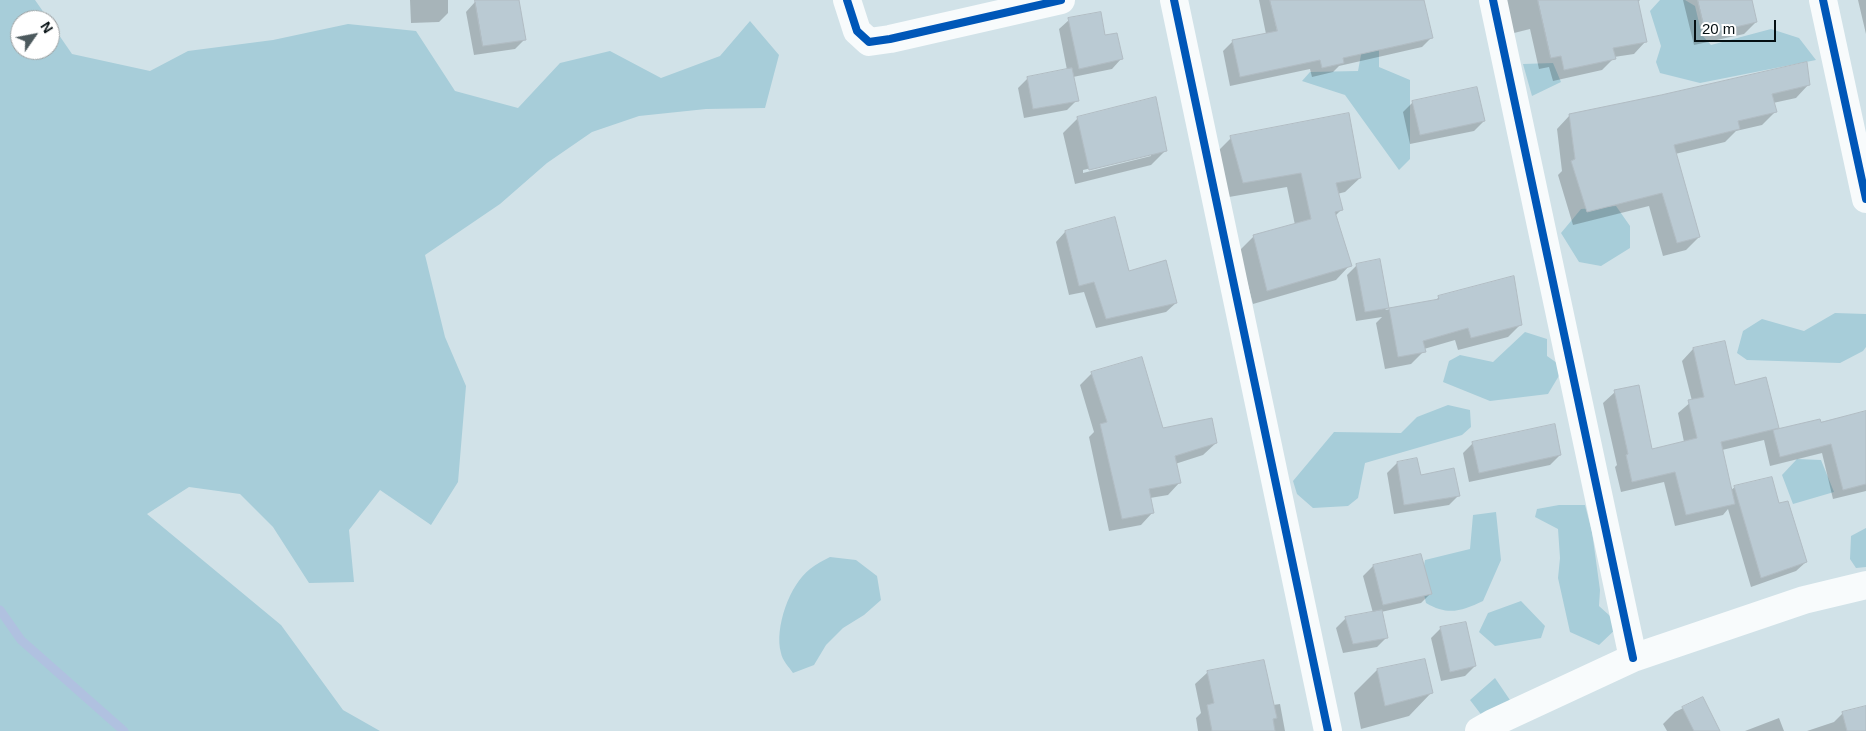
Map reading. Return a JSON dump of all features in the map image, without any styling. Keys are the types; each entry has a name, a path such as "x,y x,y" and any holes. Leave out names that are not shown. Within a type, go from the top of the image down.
{"street":[{"path":"847,0 857,31 869,42 890,39 1061,0"},
{"path":"1174,0 1328,731"},
{"path":"1494,0 1633,658"},
{"path":"1823,0 1866,199"},
{"path":"1479,731 1633,658 1804,600 1866,585"}],"shaded area":[{"path":"0,0 35,0 42,10 10,10 10,60 60,60 60,37 72,54 150,71 188,51 273,40 348,24 416,31 455,91 518,108 560,63 610,51 661,78 720,56 750,21 779,55 765,108 706,109 639,116 592,132 547,163 500,204 425,255 445,337 466,386 458,482 431,525 380,490 349,530 354,582 309,583 273,527 240,494 189,487 147,514 281,625 343,710 380,731 0,731"},
{"path":"1660,0 1685,0 1695,6 1702,35 1711,45 1771,29 1799,38 1816,60 1700,83 1660,73 1656,62 1661,46 1650,11"},
{"path":"1363,44 1379,45 1379,67 1410,80 1410,159 1399,170 1345,95 1302,81 1310,72 1358,71"},
{"path":"1553,63 1561,82 1532,96 1523,64"},
{"path":"1616,206 1630,226 1630,248 1601,266 1579,262 1561,233 1581,209"},
{"path":"1835,313 1866,314 1866,347 1863,351 1840,363 1747,360 1737,353 1743,331 1762,319 1804,331"},
{"path":"1525,332 1547,339 1547,356 1557,363 1560,374 1548,394 1490,401 1443,382 1449,361 1460,355 1493,362"},
{"path":"1448,405 1470,410 1471,427 1462,435 1365,463 1358,498 1348,506 1313,508 1297,494 1293,481 1334,432 1401,433 1417,417"},
{"path":"1797,459 1821,460 1834,492 1793,504 1782,475"},
{"path":"1559,505 1585,505 1592,532 1600,590 1599,606 1620,625 1599,645 1570,632 1558,578 1560,558 1558,529 1535,517 1537,509"},
{"path":"1496,512 1501,560 1483,601 1455,611 1441,610 1426,603 1421,581 1425,560 1470,549 1473,515"},
{"path":"1866,528 1866,567 1856,568 1850,559 1851,536"},
{"path":"830,557 856,560 877,576 881,600 864,615 843,628 826,645 814,665 793,673 783,658 779,643 785,607 796,585 803,576 815,565"},
{"path":"1521,601 1545,626 1541,638 1495,646 1479,632 1488,613"},
{"path":"1495,678 1512,703 1483,717 1470,700"}],"building":[{"path":"475,0 519,0 526,40 483,46"},
{"path":"1270,0 1424,0 1433,38 1343,58 1344,63 1322,68 1320,60 1240,77 1232,40 1277,31"},
{"path":"1538,0 1638,0 1647,42 1613,48 1616,59 1564,70 1561,56 1551,58"},
{"path":"1698,0 1752,0 1757,22 1706,34"},
{"path":"1101,12 1105,35 1117,33 1123,59 1079,69 1068,18"},
{"path":"1807,62 1810,85 1772,94 1777,112 1738,121 1740,129 1674,145 1700,237 1677,243 1662,193 1587,212 1571,161 1575,159 1569,114"},
{"path":"1072,68 1079,101 1033,109 1027,77"},
{"path":"1477,87 1485,121 1420,135 1412,101"},
{"path":"1156,97 1167,151 1089,170 1077,117"},
{"path":"1349,113 1361,178 1336,183 1343,210 1335,212 1352,266 1267,291 1253,235 1311,219 1301,173 1243,183 1230,136"},
{"path":"1115,217 1129,271 1166,260 1177,303 1106,319 1094,282 1079,286 1065,231"},
{"path":"1380,259 1389,308 1365,312 1356,264"},
{"path":"1514,276 1522,325 1471,338 1468,328 1423,341 1426,352 1398,357 1389,308 1439,299 1438,296"},
{"path":"1725,341 1735,385 1766,377 1779,428 1721,442 1735,504 1686,515 1675,472 1632,482 1614,390 1639,385 1652,449 1697,438 1688,400 1704,397 1693,348"},
{"path":"1142,357 1163,428 1212,418 1217,443 1175,456 1181,483 1149,489 1154,513 1122,519 1100,424 1107,422 1091,372"},
{"path":"1866,411 1866,484 1843,490 1831,444 1780,457 1773,430 1820,419 1821,422"},
{"path":"1555,424 1561,455 1479,473 1472,442"},
{"path":"1417,458 1421,475 1454,468 1460,496 1404,505 1397,462"},
{"path":"1772,477 1779,503 1788,501 1807,562 1761,578 1734,486"},
{"path":"1421,554 1432,594 1383,605 1373,565"},
{"path":"1382,610 1388,638 1353,644 1345,617"},
{"path":"1466,622 1476,666 1450,672 1440,627"},
{"path":"1425,659 1433,693 1385,706 1377,669"},
{"path":"1264,660 1277,718 1273,719 1275,731 1212,731 1207,705 1214,703 1207,671"},
{"path":"1703,697 1720,731 1694,731 1682,707"},
{"path":"1866,706 1866,731 1847,731 1842,712"}],"waterway":[{"path":"0,610 21,640 124,731"}],"cycle path":[{"path":"847,0 857,31 869,42 890,39 1061,0"},
{"path":"1174,0 1328,731"},
{"path":"1493,0 1633,658"},
{"path":"1823,0 1866,199"}]}
